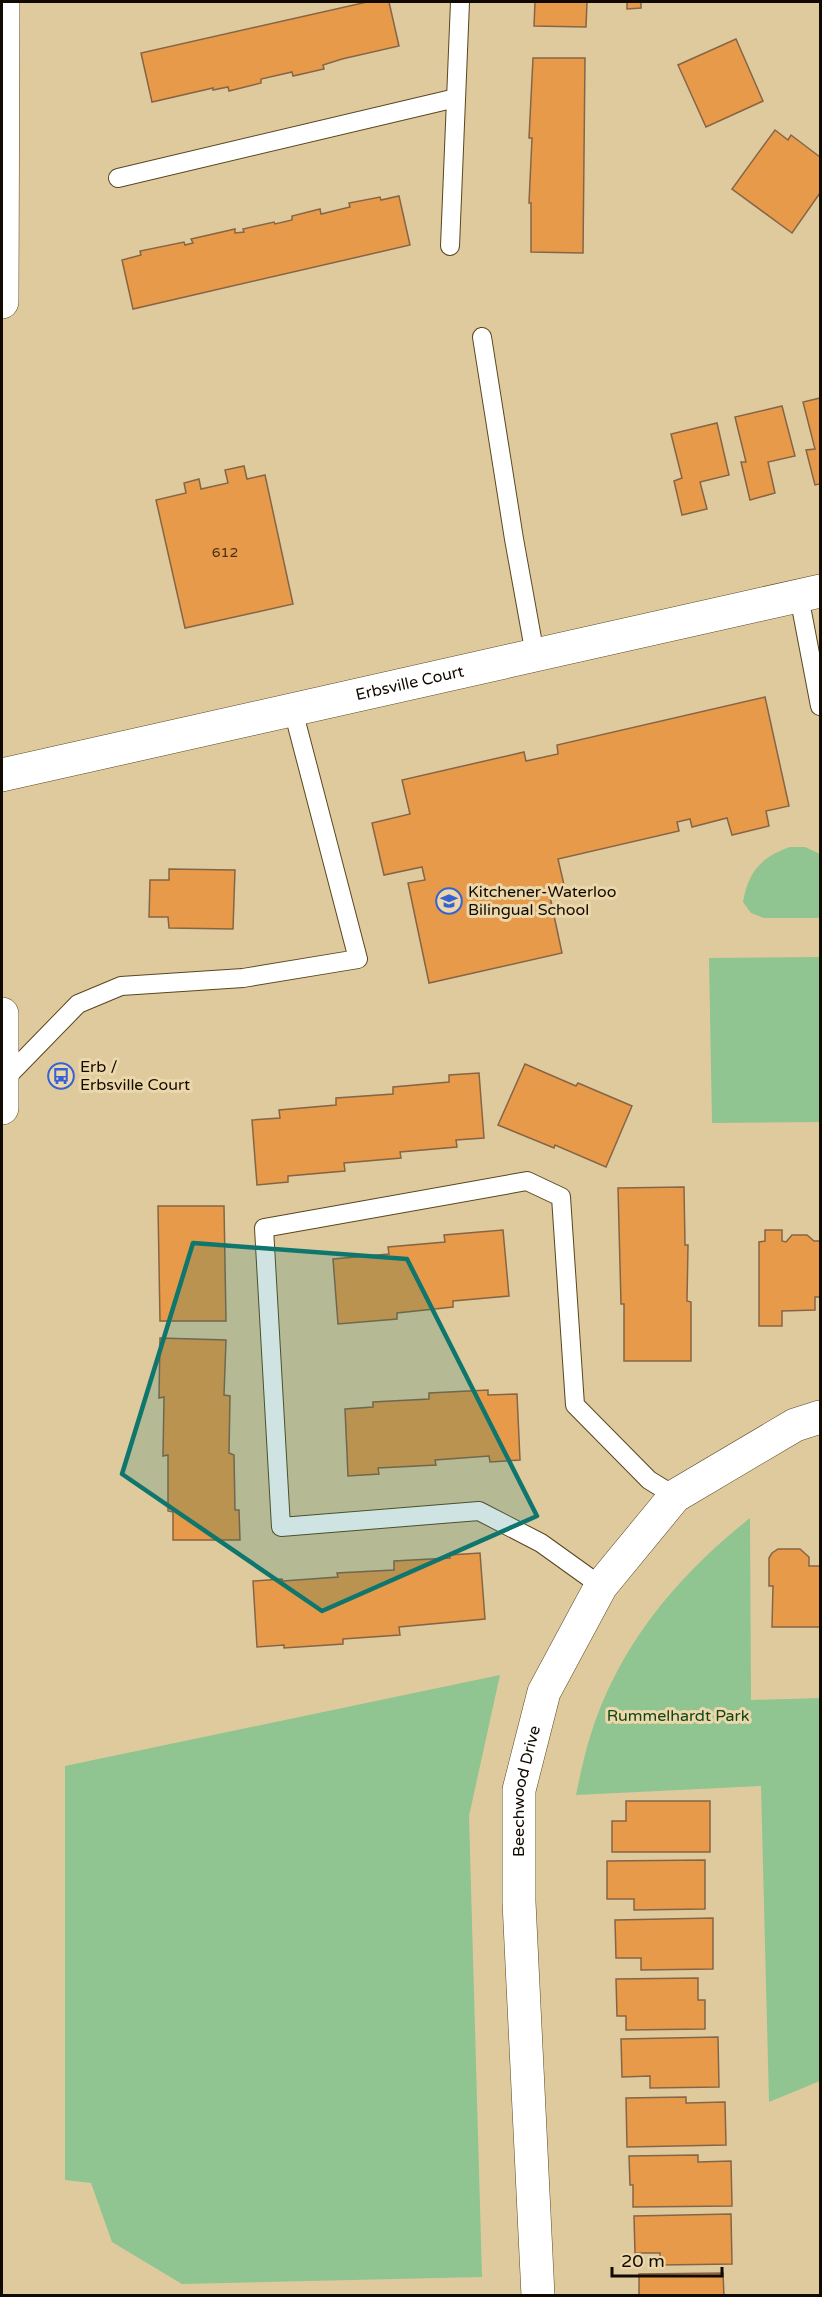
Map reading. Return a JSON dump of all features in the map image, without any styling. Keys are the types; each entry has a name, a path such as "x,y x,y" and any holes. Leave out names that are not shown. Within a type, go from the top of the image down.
{"street":[{"path":"2,302 3,2"},
{"name":"Erbsville Court","path":"2,775 810,593"},
{"path":"2,1014 2,1095"},
{"name":"Beechwood Drive","path":"537,2295 519,1902 519,1790 544,1692 601,1586 675,1496 795,1425 820,1417"}],"lane":[{"path":"450,246 460,2"},
{"path":"118,178 456,98"},
{"path":"482,337 535,655"},
{"path":"810,593 820,706"},
{"path":"2,1095 78,1004 121,986 243,978 358,959 293,710"},
{"path":"601,1586 541,1543 479,1511 281,1527 264,1228 527,1181 561,1197 575,1406 649,1480 675,1496"}],"highlighted area":[{"path":"193,1243 407,1259 537,1516 322,1611 122,1474"}],"green space":[{"path":"790,847 805,847 820,854 820,917 764,918 751,913 743,902 752,874 771,856"},
{"path":"820,957 820,1122 712,1123 709,958"},
{"name":"Rummelhardt Park","path":"750,1518 751,1700 820,1698 820,2081 769,2102 761,1786 576,1795 588,1744 602,1704 634,1643 653,1615 698,1564"},
{"path":"500,1675 469,1816 482,2277 182,2284 112,2242 91,2183 65,2180 65,1766"}],"building":[{"path":"367,2 389,2 399,46 342,59 323,65 324,69 293,76 292,72 261,79 261,83 229,91 228,87 213,90 213,88 152,102 141,53"},
{"path":"535,2 587,2 586,27 534,26"},
{"path":"627,2 641,2 641,8 627,9"},
{"path":"736,39 763,101 706,127 678,65"},
{"path":"533,58 585,58 583,253 531,252 531,203 529,203 532,138 529,138"},
{"path":"775,130 788,140 791,135 820,157 820,193 792,233 732,189"},
{"path":"399,196 410,245 133,309 122,260 141,255 140,251 184,242 185,245 193,243 191,239 235,229 235,233 244,232 243,229 292,220 292,216 320,209 321,214 350,207 349,203"},
{"path":"820,398 820,484 815,485 806,450 815,449 803,402"},
{"path":"782,406 795,456 768,462 775,493 750,500 741,462 746,462 735,417"},
{"path":"717,423 729,475 700,482 707,509 682,515 674,481 682,478 671,434"},
{"path":"244,466 247,479 265,475 293,604 185,628 156,500 186,493 184,483 199,479 201,489 228,483 225,470"},
{"path":"765,697 789,806 766,811 769,826 732,835 727,818 692,827 690,819 677,822 679,831 558,859 565,889 549,892 562,953 429,983 408,883 425,880 422,867 384,875 372,823 410,814 402,780 524,752 526,761 558,754 557,745"},
{"path":"169,869 235,870 233,929 169,928 168,917 149,917 150,880 169,880"},
{"path":"525,1064 576,1086 578,1083 632,1106 606,1167 555,1145 554,1148 498,1125"},
{"path":"479,1073 484,1138 456,1140 457,1147 400,1152 401,1158 344,1163 345,1171 288,1176 288,1182 257,1185 252,1120 280,1118 279,1110 336,1105 336,1098 393,1094 393,1087 449,1082 449,1075"},
{"path":"684,1187 685,1245 688,1245 687,1301 691,1302 691,1361 624,1361 624,1304 621,1304 618,1188"},
{"path":"158,1206 224,1206 226,1321 160,1321"},
{"path":"503,1230 509,1296 453,1301 453,1307 397,1313 397,1319 338,1324 333,1259 389,1254 388,1247 445,1242 444,1235"},
{"path":"765,1230 782,1230 782,1241 786,1242 792,1235 807,1235 814,1241 820,1241 820,1297 815,1297 815,1310 782,1311 782,1326 759,1326 759,1242 765,1241"},
{"path":"160,1338 226,1340 224,1395 230,1396 229,1453 234,1455 235,1510 239,1510 240,1540 173,1540 173,1512 168,1511 168,1455 163,1456 164,1397 159,1398"},
{"path":"488,1390 488,1395 517,1394 520,1460 490,1462 489,1456 435,1460 436,1465 378,1468 379,1474 348,1476 345,1409 373,1407 373,1402 429,1399 429,1393"},
{"path":"778,1549 800,1549 809,1557 809,1566 820,1566 820,1627 772,1627 773,1586 769,1586 769,1558"},
{"path":"480,1553 485,1619 399,1627 400,1635 343,1639 343,1644 284,1648 284,1645 257,1647 253,1581 338,1577 337,1573 394,1570 394,1561 450,1558 449,1555"},
{"path":"626,1801 710,1801 710,1852 612,1852 612,1821 626,1821"},
{"path":"705,1860 705,1909 634,1910 634,1899 607,1899 607,1861"},
{"path":"713,1918 713,1969 641,1970 641,1958 616,1958 615,1920"},
{"path":"698,1978 698,2000 705,2000 705,2029 626,2030 626,2016 617,2016 616,1979"},
{"path":"718,2037 719,2087 650,2088 650,2076 622,2077 621,2039"},
{"path":"686,2097 686,2103 725,2102 726,2145 627,2147 626,2098"},
{"path":"698,2155 698,2162 731,2161 732,2206 633,2207 629,2156"},
{"path":"731,2214 732,2264 660,2265 660,2253 635,2253 634,2216"},
{"path":"723,2273 724,2296 639,2296 639,2274"}],"place":[{"name":"Kitchener-Waterloo Bilingual School","path":"449,901"},
{"name":"Erb / Erbsville Court","path":"61,1076"}]}
